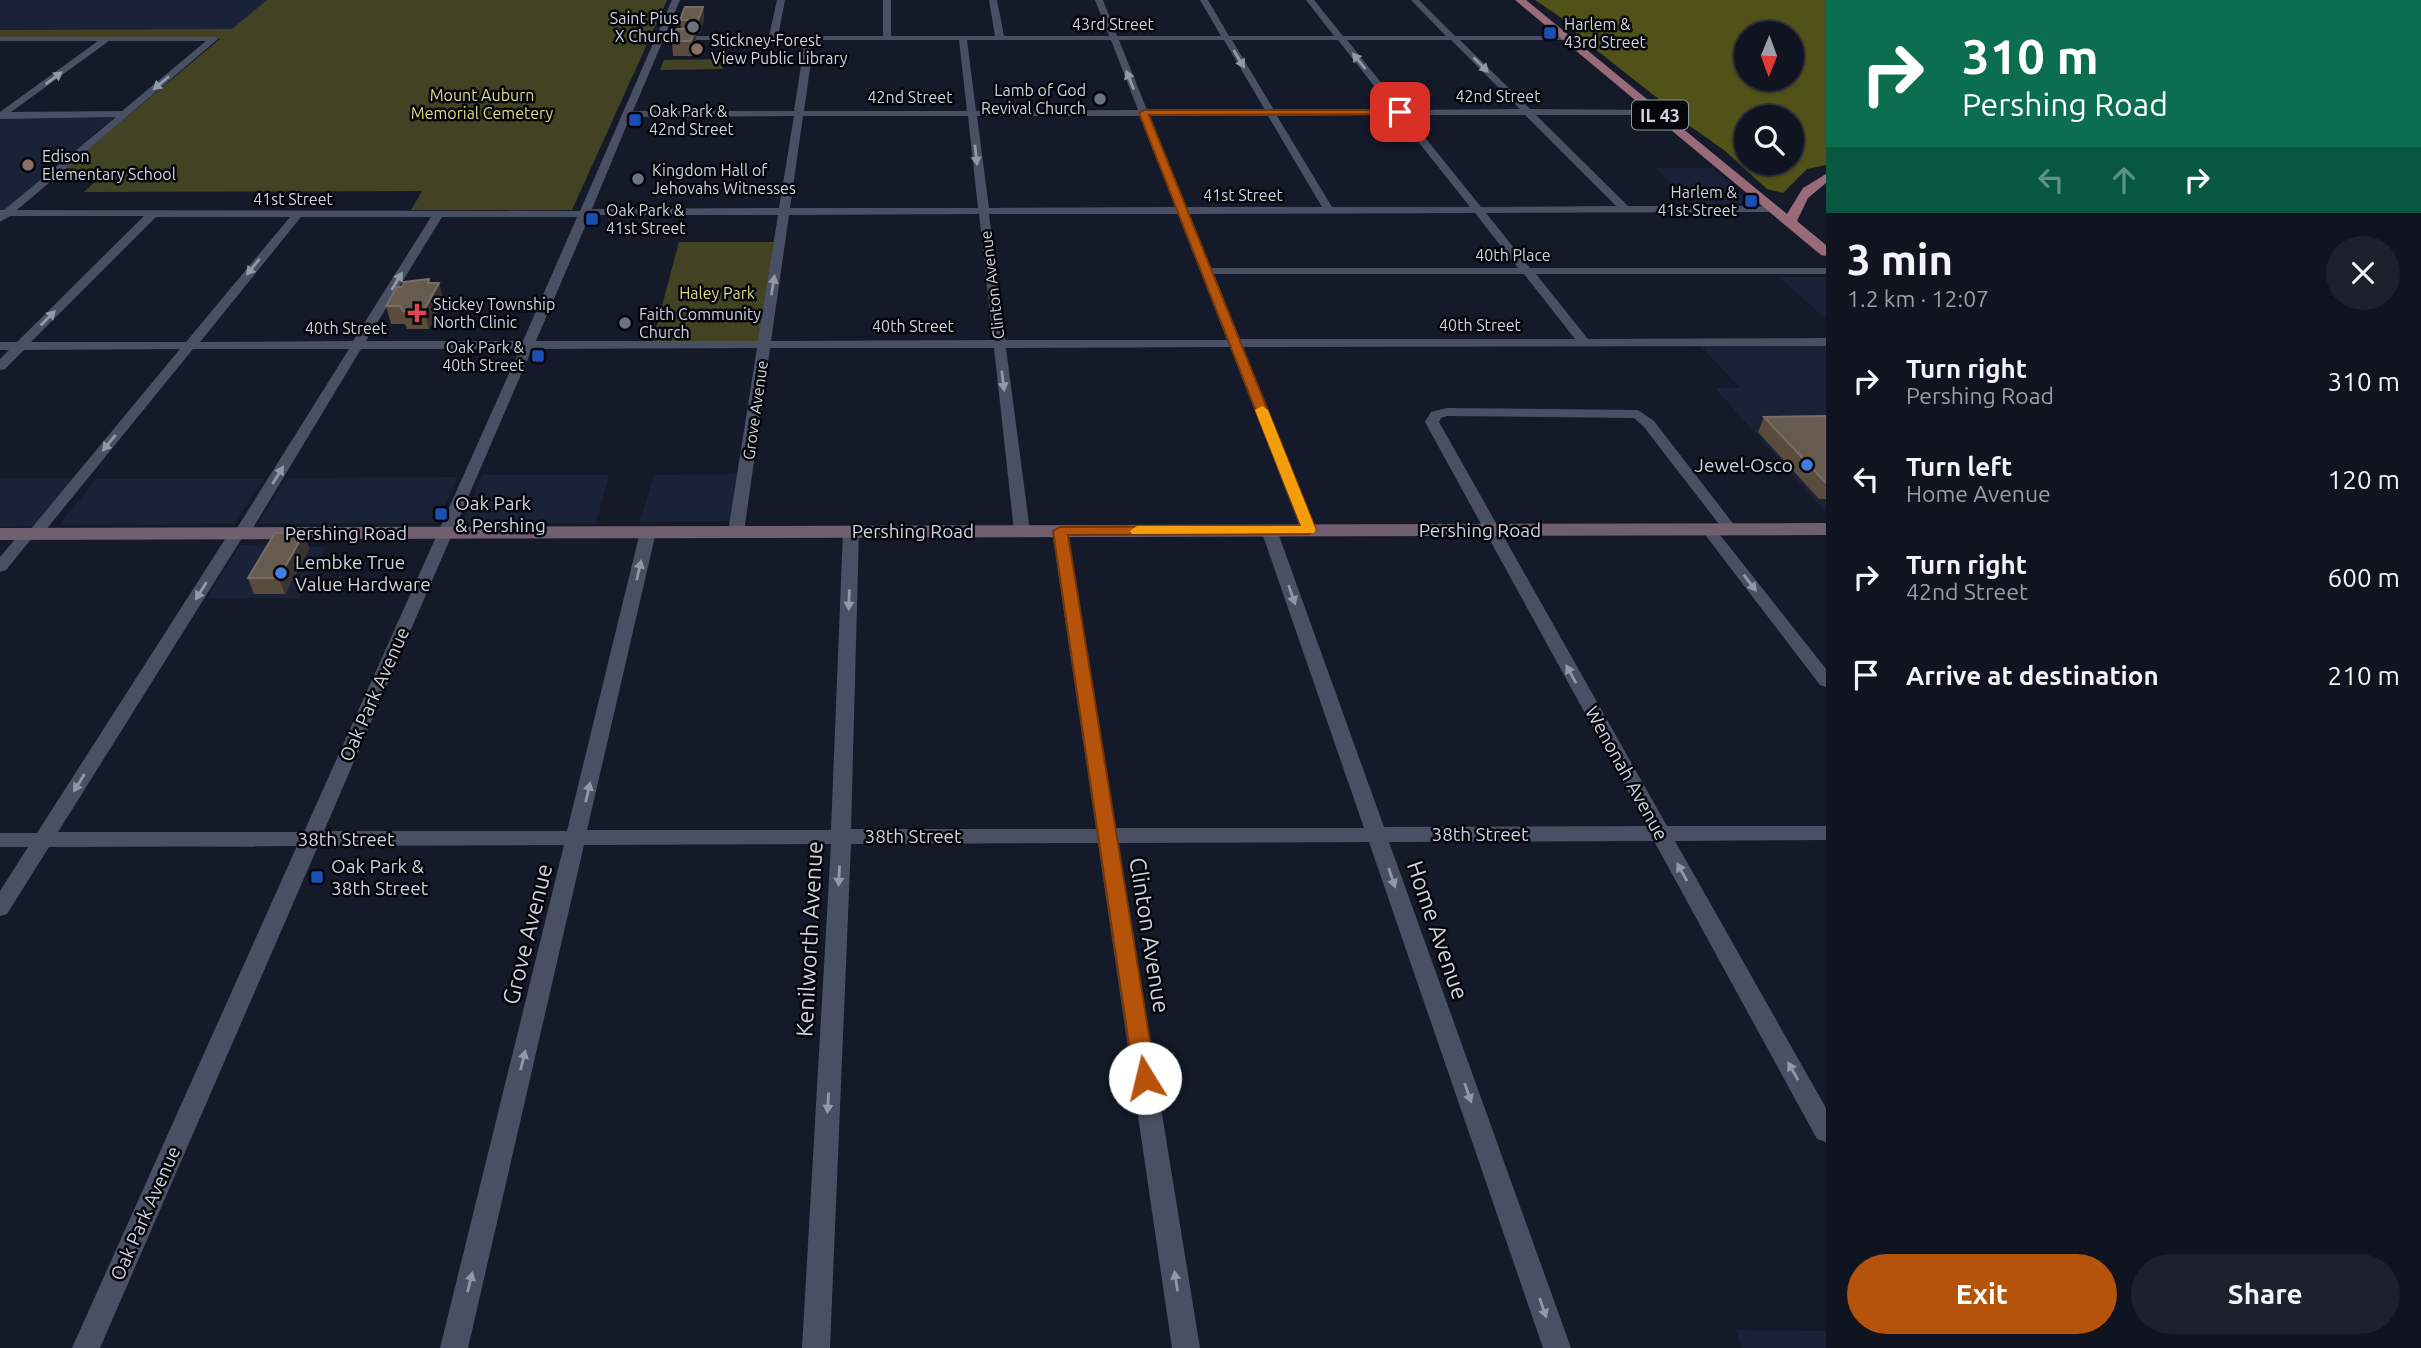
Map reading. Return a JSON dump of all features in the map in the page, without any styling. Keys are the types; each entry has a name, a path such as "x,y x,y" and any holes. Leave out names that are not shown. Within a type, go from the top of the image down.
{"main road":[{"name":"IL 43","path":"1520,0 1826,252"},
{"path":"1790,222 1800,197 1814,184 1826,178"},
{"path":"1754,192 1776,197 1800,197"},
{"name":"Pershing Road","path":"0,534 1826,529"}],"street":[{"name":"Oak Park Avenue","path":"86,1348 529,345 676,0"},
{"path":"773,38 781,0"},
{"path":"887,0 887,38"},
{"path":"993,0 1000,38"},
{"path":"1099,0 1309,530"},
{"path":"1204,0 1329,210"},
{"path":"1310,0 1584,342"},
{"path":"1415,0 1625,209"},
{"name":"43rd Street","path":"660,38 1565,38"},
{"name":"Grove Avenue","path":"737,532 810,38"},
{"name":"Clinton Avenue","path":"963,38 1022,531"},
{"path":"1,115 107,39"},
{"path":"0,40 214,39 2,215"},
{"name":"42nd Street","path":"627,114 1655,112"},
{"path":"1,115 124,114"},
{"name":"41st Street","path":"2,215 1775,209"},
{"path":"0,908 359,345 438,214"},
{"path":"0,366 152,215"},
{"path":"0,567 31,534 297,215"},
{"name":"40th Place","path":"1206,271 1824,270"},
{"name":"40th Street","path":"0,346 1826,342"},
{"name":"Wenonah Avenue","path":"1730,529 1649,424 1638,414 1447,412 1436,415 1432,422 1826,1131"},
{"path":"1708,529 1826,681"},
{"name":"Home Avenue","path":"1269,530 1558,1348"},
{"name":"Kenilworth Avenue","path":"816,1348 841,837 851,531"},
{"name":"Clinton Avenue","path":"1060,531 1186,1348"},
{"name":"Grove Avenue","path":"454,1348 648,532"},
{"name":"38th Street","path":"0,840 1826,833"}],"shaded area":[{"path":"0,0 267,0 232,29 0,30"},
{"path":"1535,0 1826,0 1826,165 1804,172 1804,105 1734,105 1734,159 1677,117 1660,100 1581,38 1563,19"},
{"name":"Edison Elementary School","path":"116,116 0,211 0,120 5,117"},
{"path":"1655,168 1712,168 1752,204 1694,204"},
{"path":"1752,175 1801,175 1783,193 1767,189"},
{"path":"1779,277 1826,277 1826,319"},
{"path":"1826,343 1826,512 1715,388 1740,388 1699,344"},
{"path":"742,474 732,521 640,522 654,475"},
{"path":"482,475 609,475 596,523 462,524"},
{"path":"458,477 438,523 258,524 286,478"},
{"path":"0,478 75,478 35,526 0,526"},
{"path":"96,479 263,479 234,524 59,525"},
{"path":"240,545 326,547 299,598 207,598"},
{"path":"1736,1330 1826,1331 1826,1348 1742,1348"}],"green space":[{"name":"Mount Auburn Memorial Cemetery","path":"267,0 667,0 572,210 411,210 422,191 84,192 102,175 57,175 220,39 0,38 0,30 232,29"},
{"path":"724,59 722,69 660,70 664,60"},
{"name":"Haley Park","path":"679,242 778,242 761,343 652,343"}],"building":[{"path":"685,7 703,7 698,20 680,20"},
{"path":"677,29 695,29 691,41 672,41"},
{"path":"429,279 428,283 439,283 424,310 403,311 400,306 386,306 397,287 402,287 404,282"},
{"path":"1826,416 1826,483 1764,417"},
{"path":"275,533 304,533 279,578 248,578"}],"slow traffic":[{"path":"1137,531 1309,530 1262,410"}],"place":[{"name":"Saint Pius X Church","path":"693,27"},
{"name":"Harlem & 43rd Street","path":"1550,33"},
{"name":"Stickney-Forest View Public Library","path":"697,49"},
{"name":"Lamb of God Revival Church","path":"1100,99"},
{"name":"Oak Park & 42nd Street","path":"635,120"},
{"name":"Edison Elementary School","path":"28,165"},
{"name":"Kingdom Hall of Jehovahs Witnesses","path":"638,179"},
{"name":"Harlem & 41st Street","path":"1751,201"},
{"name":"Oak Park & 41st Street","path":"592,219"},
{"name":"Stickey Township North Clinic","path":"417,313"},
{"name":"Faith Community Church","path":"625,323"},
{"name":"Oak Park & 40th Street","path":"538,356"},
{"name":"Jewel-Osco","path":"1807,465"},
{"name":"Oak Park & Pershing","path":"441,514"},
{"name":"Lembke True Value Hardware","path":"281,573"},
{"name":"Oak Park & 38th Street","path":"317,877"}],"route":[{"path":"1145,1078 1060,531 1309,530 1144,113 1400,112"}]}
